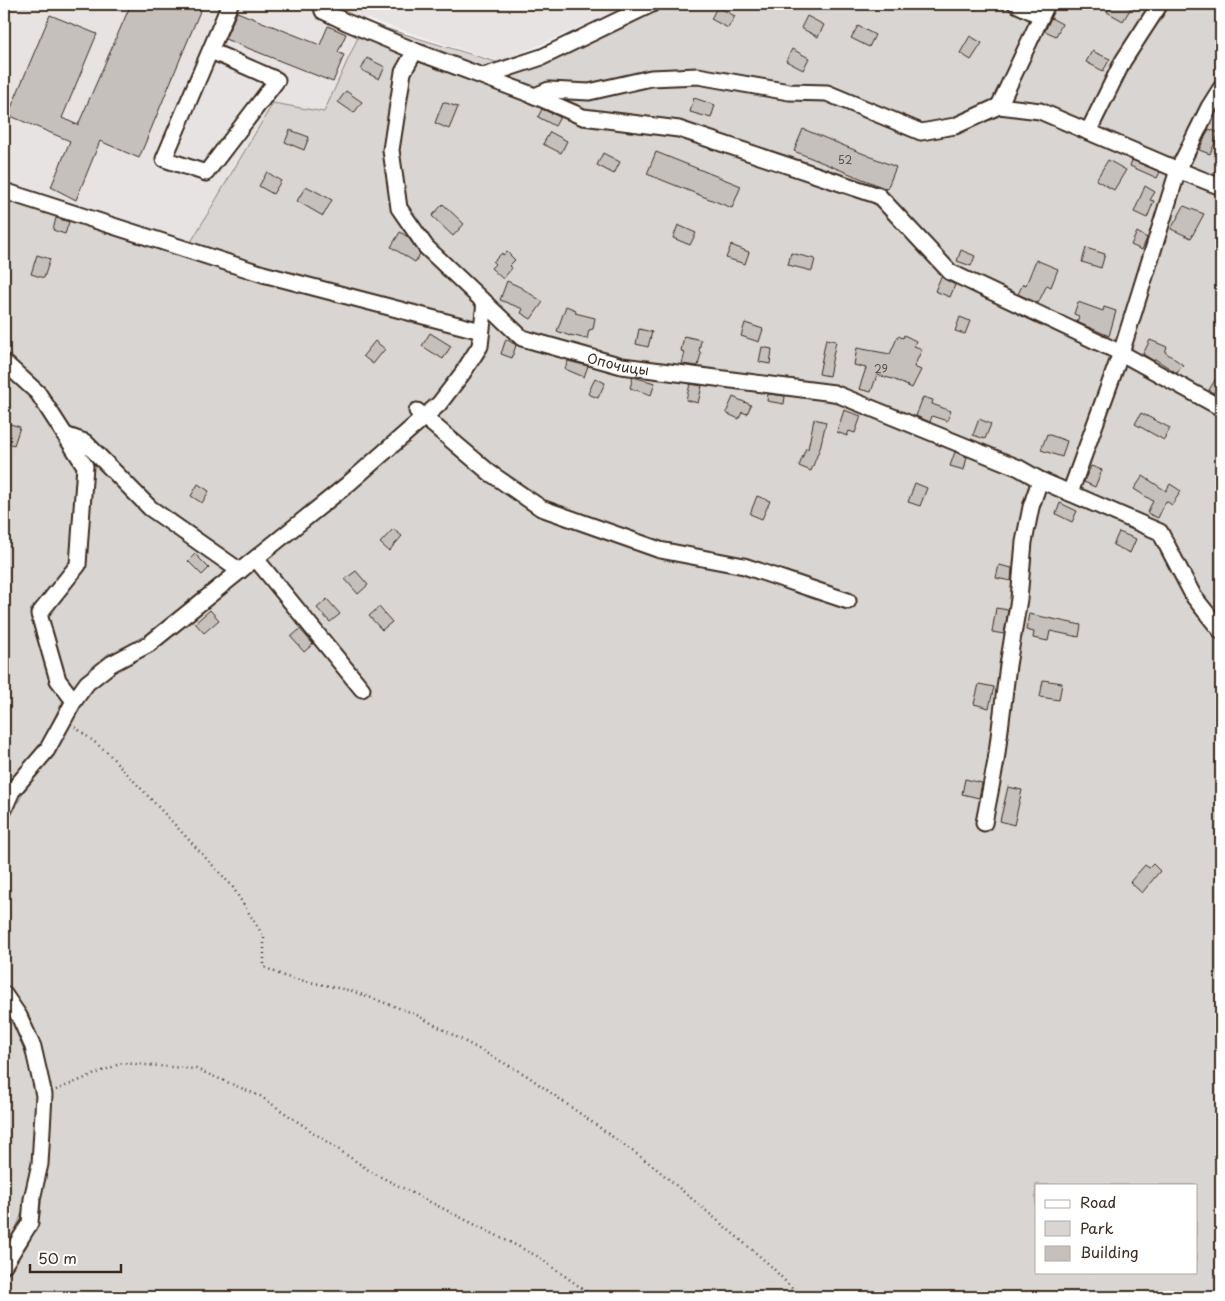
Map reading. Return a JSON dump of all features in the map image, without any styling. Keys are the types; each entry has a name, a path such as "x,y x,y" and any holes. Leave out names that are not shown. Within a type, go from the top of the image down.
{"street":[{"path":"210,50 277,80 206,173 164,159 210,50 230,4"},
{"path":"321,4 323,11 346,22 535,96 583,118 679,129 879,196 950,272 1121,353 1221,408"},
{"path":"484,76 542,57 652,4"},
{"path":"999,106 1044,10 1016,4"},
{"path":"1088,132 1123,62 1160,4"},
{"name":"Опочицы","path":"415,50 403,72 390,150 399,208 426,247 522,338 622,366 834,393 1019,468 1040,480 1160,532 1194,597 1221,631"},
{"path":"535,96 549,90 588,92 651,78 698,76 789,92 828,93 922,132 956,126 999,106 1040,111 1221,187"},
{"path":"1070,493 1121,353 1178,170 1209,107 1221,88"},
{"path":"4,191 263,274 481,331"},
{"path":"4,809 12,791 47,750 74,700 87,682 111,664 149,644 348,484 420,414 439,404 480,346 485,302"},
{"path":"4,362 38,392 85,466 78,565 39,614 58,680 74,700"},
{"path":"420,414 490,473 541,508 660,550 744,566 848,601"},
{"path":"65,435 84,442 150,508 240,572"},
{"path":"984,823 996,761 1008,665 1019,599 1024,542 1031,507 1040,480"},
{"path":"256,559 362,689"},
{"path":"4,994 19,1016 34,1047 44,1095 40,1164 32,1199 30,1223 4,1265"}],"path":[{"path":"64,718 106,751 232,886 264,937 264,968 286,977 352,991 413,1013 526,1075 652,1165 770,1265 800,1297"},
{"path":"44,1095 122,1063 196,1069 260,1096 373,1173 537,1256 594,1297"}],"shaded area":[{"path":"4,4 633,4 500,62 365,18 365,22 324,112 273,103 191,242 4,190"}],"green space":[{"path":"661,4 1221,4 1221,1297 4,1297 4,1280 27,1246 40,1214 47,1142 48,1085 41,1046 25,1015 4,984 4,830 30,779 84,693 122,664 109,653 75,684 61,704 41,746 4,791 4,190 191,242 273,103 324,112 365,22 509,66"},
{"path":"4,1009 16,1027 32,1068 36,1114 33,1158 24,1204 16,1228 4,1247"}],"building":[{"path":"131,4 203,4 139,158 100,141 76,200 51,187 70,141 8,115 50,15 97,34 62,118 78,125"},
{"path":"1112,4 1124,4 1131,8 1123,21 1107,12"},
{"path":"717,7 735,16 728,28 711,19"},
{"path":"237,12 320,45 328,26 346,34 338,52 344,55 333,82 225,39"},
{"path":"807,16 824,25 818,37 801,28"},
{"path":"1051,18 1062,24 1056,36 1045,31"},
{"path":"858,26 875,35 869,47 851,38"},
{"path":"970,36 982,43 971,60 960,53"},
{"path":"792,49 809,58 803,70 786,61"},
{"path":"1092,51 1110,59 1103,71 1086,62"},
{"path":"367,58 385,67 379,79 361,70"},
{"path":"346,91 362,102 354,113 338,102"},
{"path":"694,98 715,105 711,118 690,112"},
{"path":"443,102 458,107 449,129 435,123"},
{"path":"542,109 560,117 555,126 538,117"},
{"path":"803,129 896,167 887,189 794,151"},
{"path":"1209,129 1219,133 1210,154 1199,150"},
{"path":"290,130 309,137 304,150 285,142"},
{"path":"550,132 567,141 561,153 543,144"},
{"path":"656,152 741,186 732,208 647,174"},
{"path":"603,153 620,162 614,174 597,165"},
{"path":"1108,160 1126,170 1114,190 1096,180"},
{"path":"1132,160 1160,172 1157,178 1130,166"},
{"path":"267,172 281,181 273,194 259,186"},
{"path":"306,186 332,200 323,216 297,201"},
{"path":"1145,186 1155,192 1150,200 1154,201 1147,218 1134,212"},
{"path":"443,204 464,224 453,236 432,216"},
{"path":"1184,206 1204,214 1191,238 1171,229"},
{"path":"56,218 69,222 65,234 53,230"},
{"path":"678,225 696,233 690,245 673,238"},
{"path":"400,232 408,237 420,254 415,262 391,247"},
{"path":"1137,232 1147,238 1142,250 1131,245"},
{"path":"731,245 749,252 745,264 726,258"},
{"path":"1086,248 1105,254 1101,268 1082,262"},
{"path":"961,250 975,256 971,266 957,261"},
{"path":"507,252 515,260 509,266 512,268 503,279 491,268 495,264 493,262 502,253 503,255"},
{"path":"791,253 815,259 812,271 788,265"},
{"path":"37,255 50,259 44,278 31,274"},
{"path":"1036,260 1058,269 1051,287 1047,285 1038,303 1018,294 1023,284 1026,285"},
{"path":"941,277 955,285 950,297 935,291"},
{"path":"507,281 543,302 531,319 521,313 523,309 500,300"},
{"path":"1078,302 1103,311 1104,307 1116,311 1109,336 1077,322 1079,316 1074,314"},
{"path":"566,306 576,310 575,313 595,318 593,329 589,330 587,339 557,331"},
{"path":"960,317 970,321 965,334 955,331"},
{"path":"745,323 763,329 759,342 741,336"},
{"path":"639,329 652,332 648,347 636,344"},
{"path":"430,333 451,346 443,359 422,346"},
{"path":"904,335 916,341 914,346 922,349 914,367 921,370 912,388 893,379 877,375 871,392 859,389 866,368 854,365 857,348 890,354 898,336 903,338"},
{"path":"684,336 701,340 698,366 682,364 685,352 681,351"},
{"path":"506,339 516,345 512,358 501,354"},
{"path":"826,339 836,341 829,376 819,374"},
{"path":"1150,340 1167,347 1165,352 1183,365 1177,373 1143,354"},
{"path":"375,341 385,349 373,364 363,356"},
{"path":"762,347 772,349 770,364 759,362"},
{"path":"568,361 588,366 584,377 565,369"},
{"path":"1221,370 1221,397 1209,390"},
{"path":"633,377 655,383 651,395 630,388"},
{"path":"595,378 605,383 598,398 588,394"},
{"path":"690,384 702,386 698,403 686,400"},
{"path":"768,394 785,396 784,404 767,401"},
{"path":"733,397 751,405 747,414 742,412 739,419 726,413"},
{"path":"923,397 933,400 932,404 951,411 947,421 932,416 930,422 916,416"},
{"path":"844,410 861,416 855,433 849,431 847,436 837,432"},
{"path":"1141,413 1170,428 1164,440 1135,424"},
{"path":"814,419 826,422 820,448 811,471 799,466 806,448 808,449"},
{"path":"979,419 991,424 985,439 973,435"},
{"path":"7,423 20,427 14,445 4,442"},
{"path":"1047,434 1067,441 1062,457 1041,450"},
{"path":"955,452 967,457 964,470 950,466"},
{"path":"1091,466 1102,470 1095,487 1084,482"},
{"path":"1143,476 1166,491 1170,484 1181,491 1172,505 1166,501 1158,518 1147,513 1153,501 1134,489"},
{"path":"915,483 927,488 920,506 908,502"},
{"path":"198,484 209,491 202,503 191,496"},
{"path":"757,496 770,501 762,519 750,514"},
{"path":"1060,503 1077,511 1072,522 1056,514"},
{"path":"393,529 402,536 389,551 380,543"},
{"path":"1119,532 1136,539 1130,553 1113,545"},
{"path":"195,554 209,568 202,575 188,561"},
{"path":"999,565 1012,568 1011,581 996,578"},
{"path":"356,571 368,585 358,594 345,579"},
{"path":"327,599 340,614 330,622 317,608"},
{"path":"379,607 392,622 382,630 369,616"},
{"path":"996,608 1008,610 1004,634 992,632"},
{"path":"210,610 219,620 204,633 195,623"},
{"path":"1029,614 1081,625 1079,637 1050,631 1048,641 1033,638 1034,632 1026,630"},
{"path":"300,629 313,644 304,652 291,637"},
{"path":"1043,680 1062,683 1059,700 1040,697"},
{"path":"979,684 994,687 989,708 974,704"},
{"path":"965,779 982,783 979,798 962,794"},
{"path":"1008,787 1022,790 1014,825 1000,821"},
{"path":"1153,864 1160,871 1142,893 1130,882 1145,865 1149,868"}]}
